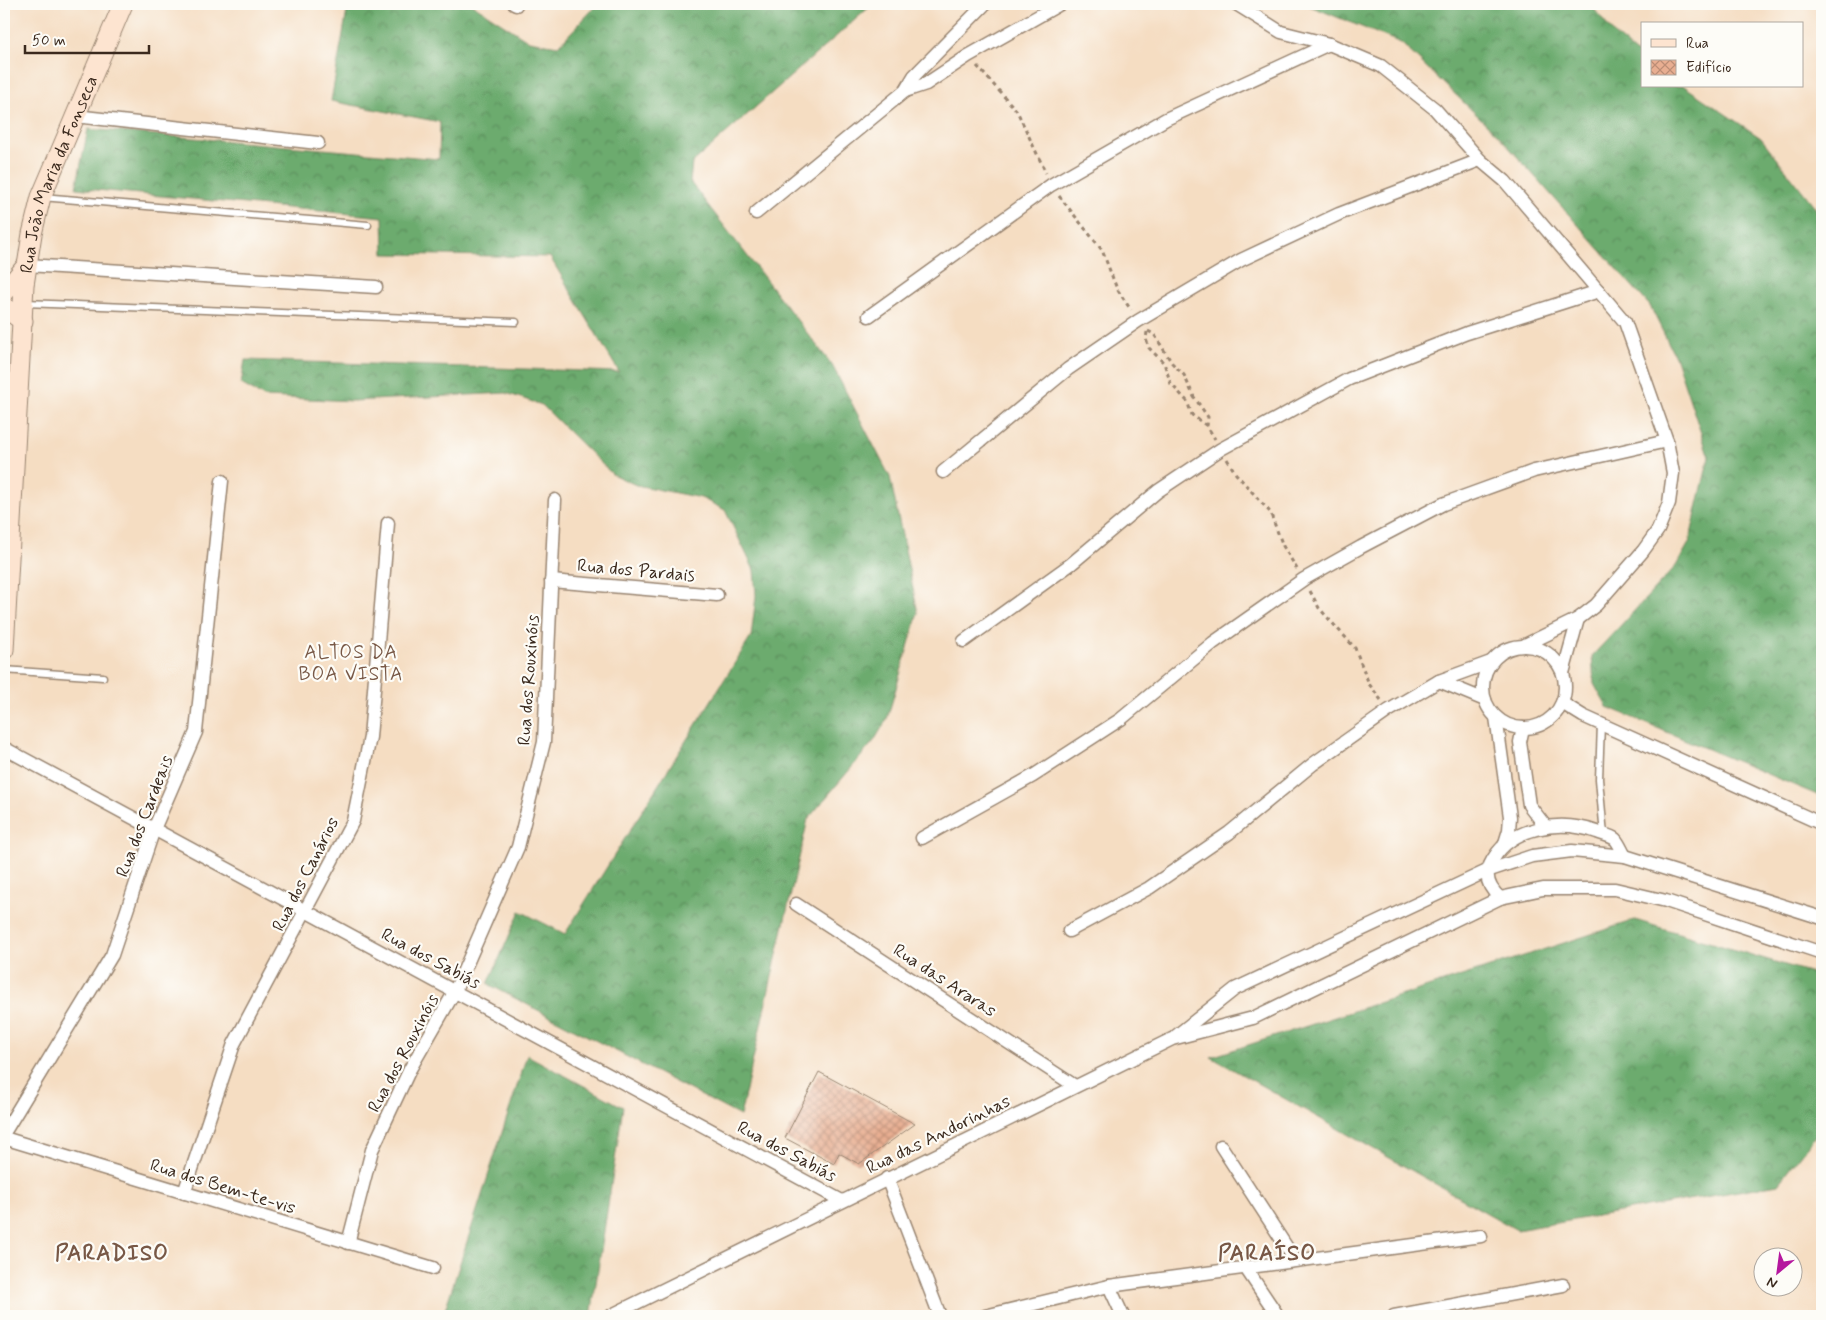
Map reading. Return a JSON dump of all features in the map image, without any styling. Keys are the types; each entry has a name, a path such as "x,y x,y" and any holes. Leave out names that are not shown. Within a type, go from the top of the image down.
{"main road":[{"name":"Rua João Maria da Fonseca","path":"4,650 24,284 27,265 41,197 74,116 124,4"},
{"path":"4,293 27,265"},
{"path":"4,299 24,284"},
{"path":"4,306 23,312"}],"street":[{"path":"756,213 905,91 914,76 985,4"},
{"path":"905,91 926,84 968,56 1060,4"},
{"path":"1069,931 1157,883 1229,833 1321,758 1388,711 1439,681 1491,662 1506,650 1525,646 1578,619 1596,605 1620,580 1658,530 1669,503 1673,473 1667,441 1625,322 1505,181 1480,160 1435,109 1381,66 1328,44 1281,32 1236,4"},
{"path":"869,316 1051,185 1166,119 1328,44"},
{"path":"74,116 318,143"},
{"path":"943,472 1068,369 1138,321 1241,260 1339,214 1480,160"},
{"path":"27,265 376,287"},
{"path":"964,640 1071,564 1158,490 1229,444 1349,379 1467,333 1600,291"},
{"path":"922,838 1033,776 1121,719 1213,643 1304,579 1369,542 1443,504 1534,472 1667,441"},
{"name":"Rua dos Cardeais","path":"4,1133 112,955 154,829 196,732 222,480"},
{"name":"Rua dos Rouxinóis","path":"348,1243 372,1150 410,1069 455,991 518,848 544,742 555,500"},
{"name":"Rua dos Canários","path":"184,1193 234,1044 307,911 353,822 370,737 388,523"},
{"name":"Rua dos Pardais","path":"551,580 717,595"},
{"path":"1563,673 1578,619"},
{"path":"1496,717 1504,722 1523,728 1533,727 1551,718 1562,702 1565,693 1563,673 1559,664 1548,654 1525,646"},
{"path":"1491,662 1483,680 1485,700 1496,717 1510,817 1505,843"},
{"path":"1439,681 1485,700"},
{"path":"1562,702 1575,712 1822,824"},
{"path":"1523,728 1520,742 1529,804 1546,827"},
{"name":"Rua dos Sabiás","path":"4,748 842,1201"},
{"path":"1500,898 1489,885 1487,871 1495,854 1505,843 1532,830 1546,827 1574,826 1604,834 1614,839 1625,856"},
{"path":"1172,1039 1235,988 1487,871 1532,856 1572,851 1625,856 1822,918"},
{"path":"1172,1039 1253,1018 1500,898 1543,889 1615,889 1666,901 1822,953"},
{"name":"Rua das Araras","path":"796,904 1075,1086"},
{"name":"Rua das Andorinhas","path":"612,1315 1172,1039"},
{"name":"Rua dos Bem-te-vis","path":"4,1138 433,1268"},
{"path":"1221,1146 1295,1260"},
{"path":"887,1178 940,1316"},
{"path":"985,1316 1109,1286 1481,1236"},
{"path":"1245,1267 1278,1316"},
{"path":"1109,1286 1123,1316"},
{"path":"1394,1316 1563,1286"}],"lane":[{"path":"41,197 368,224"},
{"path":"23,312 516,322"},
{"path":"4,670 103,677"},
{"path":"1601,724 1599,779 1604,834"}],"path":[{"path":"1148,331 1154,334 1170,359 1184,375 1194,397 1208,417 1207,426 1192,415 1187,401 1171,384 1164,363 1149,348 1146,339 1148,331"},
{"path":"1164,363 1170,359"},
{"path":"1187,401 1194,397"}],"green space":[{"path":"331,4 472,4 529,41 558,46 598,4 873,4 692,163 690,182 832,365 890,477 918,613 887,719 874,741 808,819 740,1116 488,984 520,911 565,934 751,637 756,596 754,570 725,510 701,498 636,485 612,474 542,405 506,393 353,401 264,397 241,384 245,360 619,372 550,257 384,254 383,217 76,188 88,129 439,159 440,122 331,101 347,11"},
{"path":"1305,4 1590,4 1615,35 1641,57 1641,88 1687,88 1761,138 1815,207 1822,227 1822,797 1607,707 1594,684 1592,656 1676,566 1689,543 1709,457 1675,356 1650,306 1498,135 1401,43"},
{"path":"1635,920 1822,976 1822,1131 1819,1131 1778,1184 1517,1230 1211,1057"},
{"path":"527,1055 623,1107 591,1316 443,1316"}],"building":[{"path":"819,1072 915,1124 859,1164 839,1153 834,1164 785,1138"}],"district":[{"name":"ALTOS DA BOA VISTA","path":"351,662"},
{"name":"PARADISO","path":"112,1252"},
{"name":"PARAÍSO","path":"1267,1252"}]}
